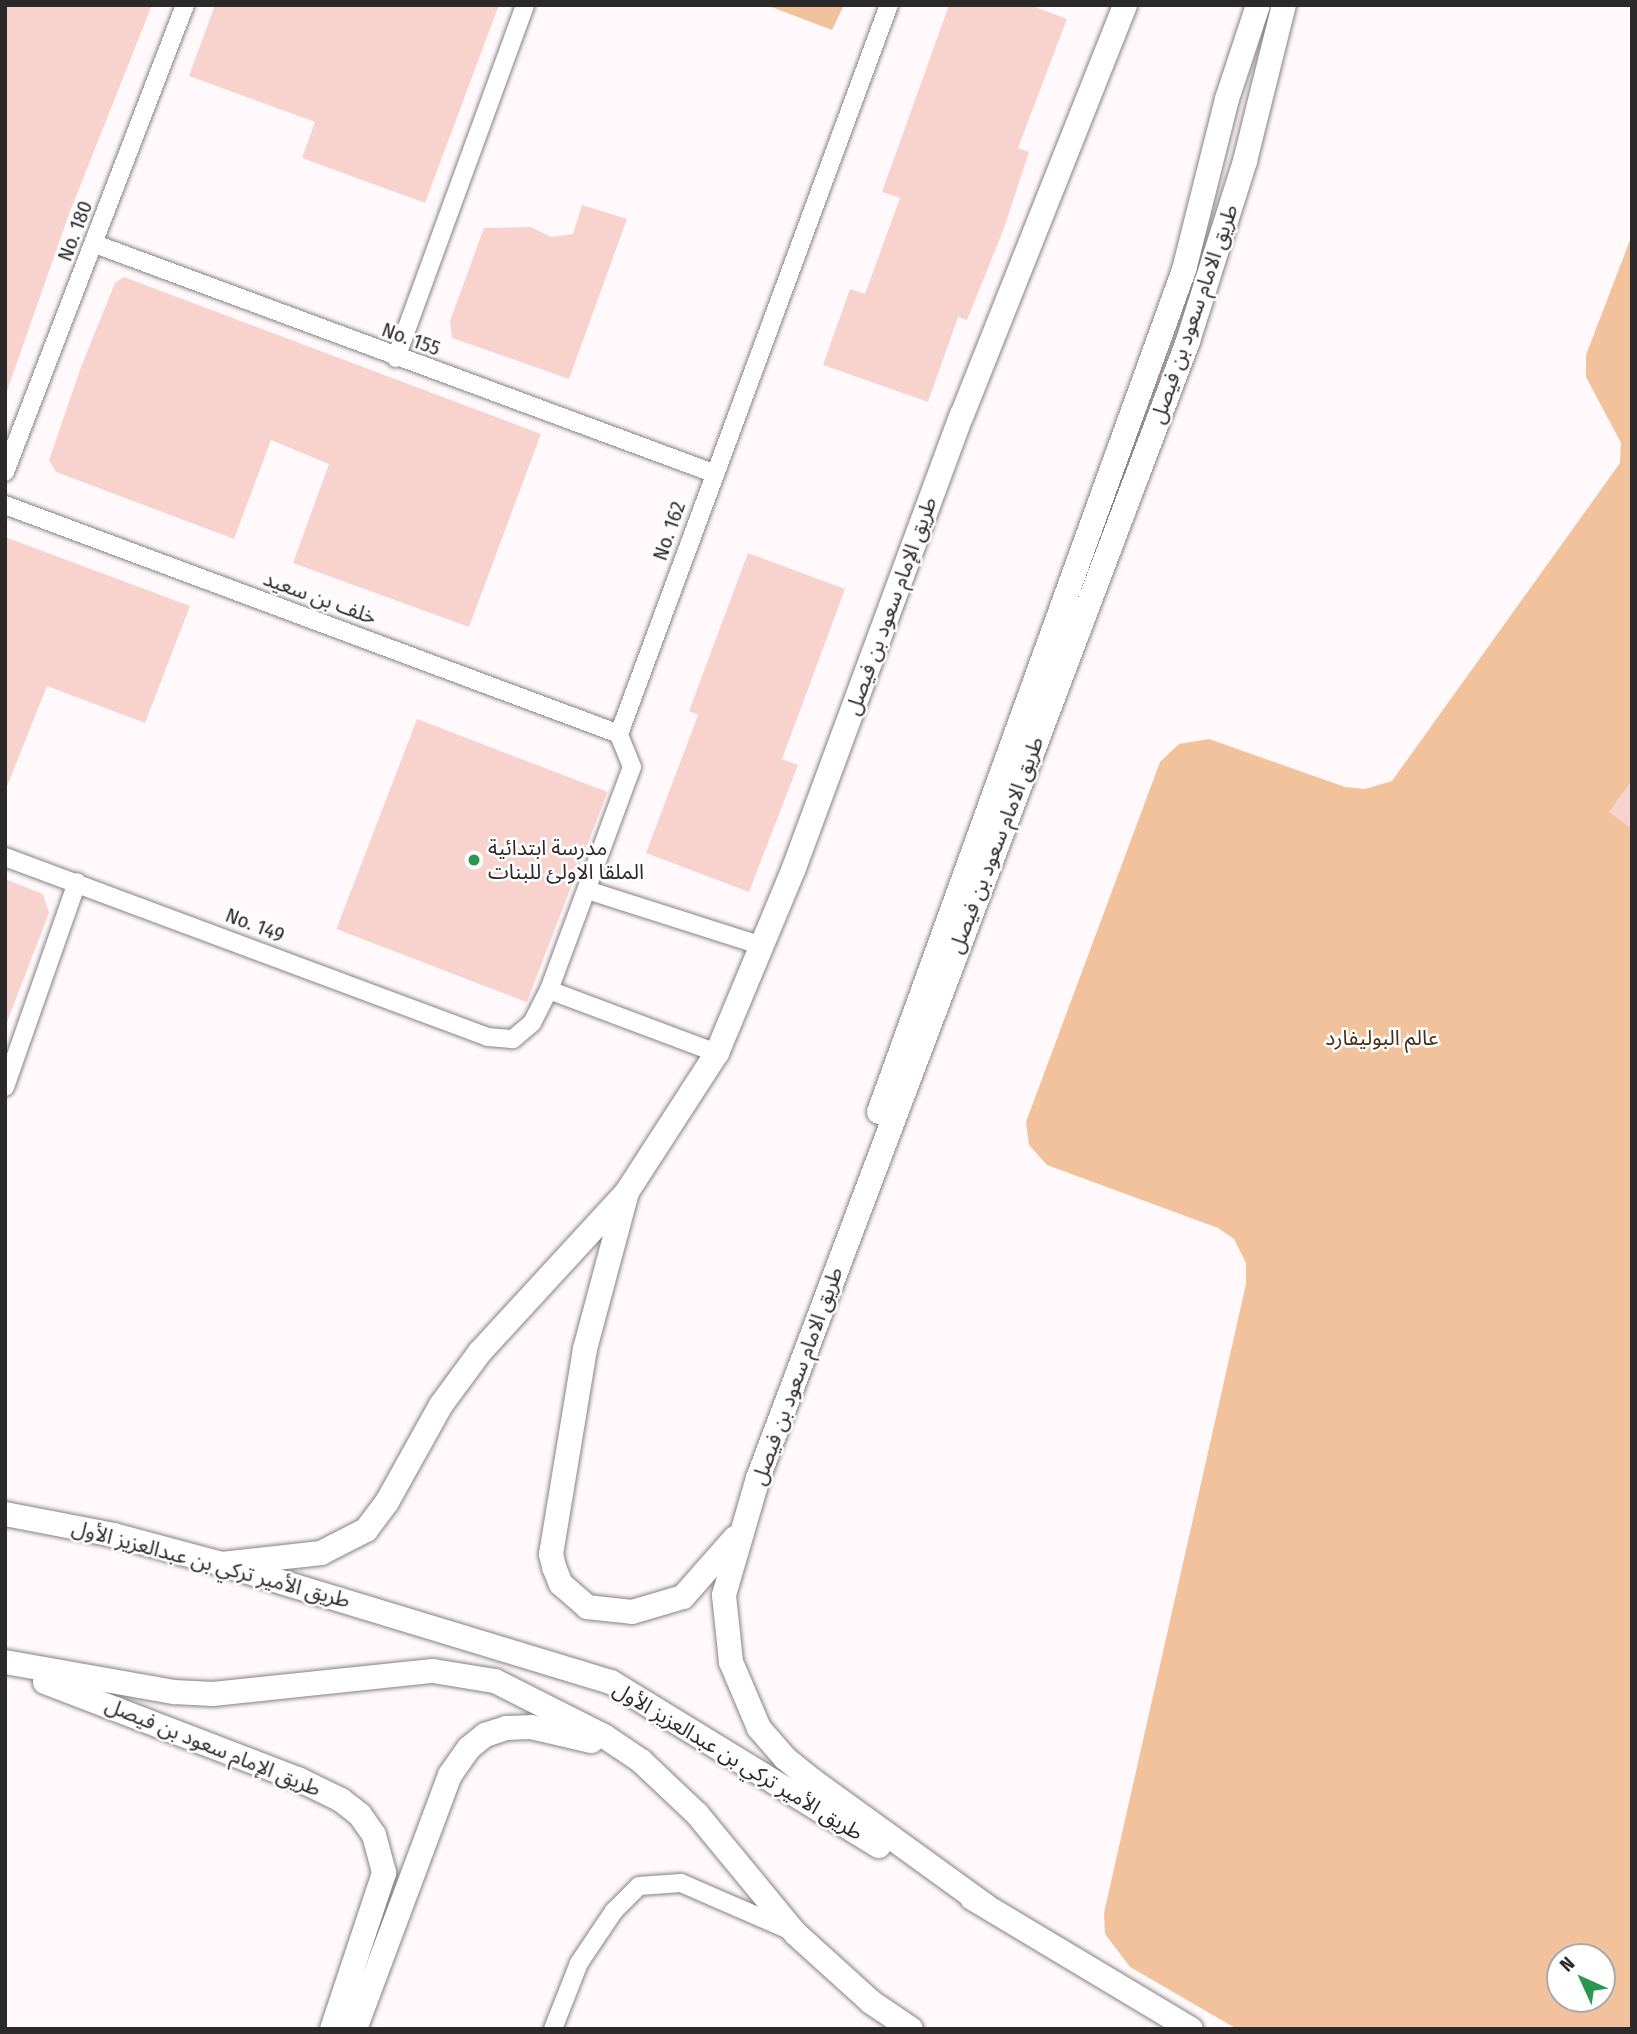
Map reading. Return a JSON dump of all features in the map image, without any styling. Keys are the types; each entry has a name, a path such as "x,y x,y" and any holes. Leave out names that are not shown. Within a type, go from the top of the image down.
{"main road":[{"name":"طريق الإمام سعود بن فيصل","path":"627,1192 717,1053 759,944 794,868 962,415 1125,5"},
{"path":"856,1218 867,1151 904,1034 1184,270 1227,99 1258,5"},
{"name":"طريق الامام سعود بن فيصل","path":"742,1528 856,1218 1165,405 1245,161 1283,5"},
{"path":"627,1192 585,1349 554,1532 554,1567 561,1584 587,1607 616,1613 653,1609 683,1597 698,1585 742,1528"},
{"path":"222,1564 321,1553 366,1530 387,1502 441,1405 480,1352 627,1192"},
{"name":"طريق الأمير تركي بن عبدالعزيز الأول","path":"5,1514 114,1535 222,1564 611,1682 832,1820 986,1906 1191,2029"},
{"path":"742,1528 724,1595 724,1628 730,1662 759,1728 813,1780 986,1906"},
{"name":"طريق الإمام سعود بن فيصل","path":"5,1664 298,1779 341,1800 360,1815 374,1835 384,1873 332,2029"},
{"path":"5,1664 174,1692 214,1694 433,1671 483,1679 542,1703 641,1761 697,1814 795,1933 870,2003 911,2029"},
{"path":"355,2029 450,1775 469,1748 495,1731 531,1727 577,1735 641,1761"}],"street":[{"name":"No. 180","path":"5,472 185,5"},
{"path":"396,358 525,5"},
{"name":"No. 162","path":"620,734 713,473 889,5"},
{"name":"No. 155","path":"95,244 396,358 713,473"},
{"name":"خلف بن سعيد","path":"5,505 620,734"},
{"path":"620,734 632,767 549,990 717,1053"},
{"name":"No. 149","path":"5,857 488,1037 513,1039 533,1023 549,990"},
{"path":"5,1087 77,882"},
{"path":"587,890 759,944"},
{"path":"553,2029 579,1963 614,1911 639,1886 681,1883 795,1933"}],"green space":[{"path":"766,5 844,5 832,30"},
{"name":"عالم البوليفارد","path":"1632,235 1632,2029 1237,2029 1130,1967 1105,1934 1104,1913 1246,1284 1246,1263 1234,1239 1218,1228 1047,1165 1029,1145 1026,1122 1160,762 1179,744 1209,739 1345,787 1365,789 1392,781 1620,463 1621,443 1586,377 1586,355"}],"building":[{"path":"5,5 152,5 69,214 7,391"},
{"path":"215,5 499,5 425,203 302,158 315,122 189,76"},
{"path":"949,5 1030,5 1067,19 1018,148 1029,152 1003,231 967,320 958,317 928,402 823,365 850,289 865,294 900,198 882,192"},
{"path":"582,205 627,219 569,379 452,338 450,321 484,228 531,227 551,237 573,234"},
{"path":"124,277 541,434 469,627 293,563 329,464 271,440 234,539 56,472 49,460 81,367 115,283"},
{"path":"5,537 190,606 145,723 47,686 6,789"},
{"path":"748,553 845,589 782,759 798,765 749,892 646,853 698,715 689,711"},
{"name":"مدرسة ابتدائية الملقا الاولئ للبنات","path":"417,719 607,792 527,1002 336,929"},
{"path":"1632,780 1632,829 1609,812"},
{"path":"5,879 43,894 49,913 7,1022"}],"place":[{"name":"مدرسة ابتدائية الملقا الاولئ للبنات","path":"474,860"}]}
